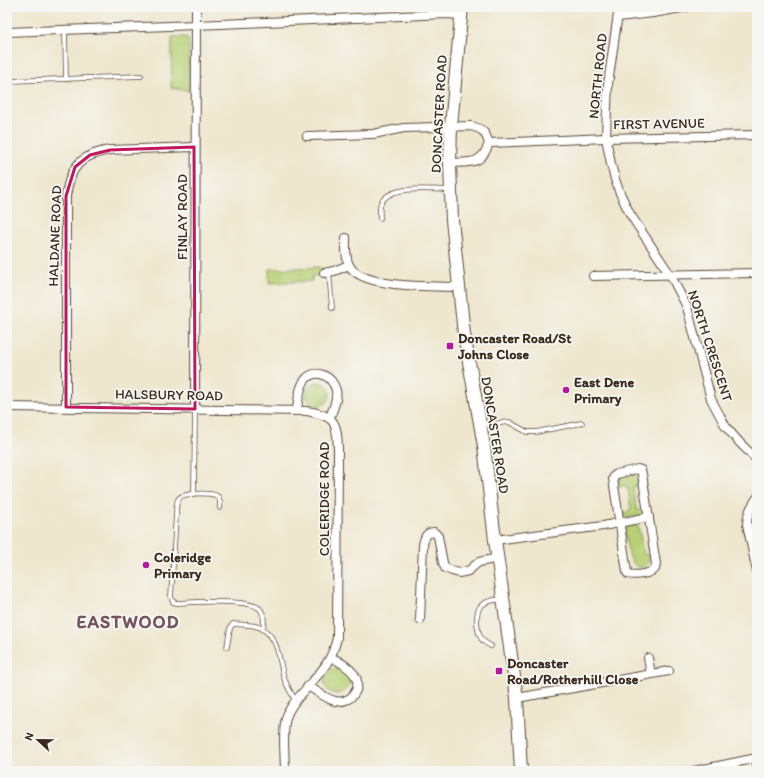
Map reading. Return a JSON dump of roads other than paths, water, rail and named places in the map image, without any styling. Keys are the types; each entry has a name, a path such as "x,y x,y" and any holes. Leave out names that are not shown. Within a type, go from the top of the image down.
{"street":[{"name":"FINLAY ROAD","path":"195,408 194,147 196,7"},
{"name":"NORTH ROAD","path":"619,7 608,84 606,138 611,164 619,191 625,203 671,276"},
{"path":"618,17 687,7"},
{"path":"7,32 438,14 462,11"},
{"name":"DONCASTER ROAD","path":"462,11 451,126 451,190 464,334 484,446 495,540 517,698 521,771"},
{"path":"307,136 373,134 404,128 451,126 471,126 481,128 486,134 490,143 487,152 481,159 473,162 450,163"},
{"name":"FIRST AVENUE","path":"490,143 606,138 757,135"},
{"name":"HALDANE ROAD","path":"66,407 66,196 70,176 75,167 81,161 90,155 99,152 110,150 194,147"},
{"path":"346,238 347,258 349,265 358,274 377,282 391,284 459,287"},
{"path":"327,273 349,265"},
{"path":"593,276 671,276 757,273"},
{"name":"NORTH CRESCENT","path":"671,276 687,306 711,399 726,427 757,460"},
{"path":"297,410 301,388 305,380 318,374 324,374 329,378 336,390 335,404 330,417"},
{"name":"HALSBURY ROAD","path":"7,407 297,410 330,417"},
{"name":"COLERIDGE ROAD","path":"285,771 286,719 289,711 295,701 326,666 331,657 337,638 338,449 336,430 330,417"},
{"path":"638,469 641,470 656,564 655,569 651,572 632,575 628,574 619,523 613,479 614,476 638,469"},
{"path":"757,498 749,511 747,524 757,572"},
{"path":"495,540 619,523 649,517"},
{"path":"420,620 423,545 424,536 429,532 434,532 438,536 445,568 452,571 459,573 468,571 479,562 498,558"},
{"path":"308,686 334,701 345,701 351,698 357,688 357,681 354,674 348,667 331,657"},
{"path":"648,658 650,674"},
{"path":"517,698 669,671"},
{"path":"694,771 757,758"}],"lane":[{"path":"65,30 66,79"},
{"path":"10,82 141,76"},
{"path":"380,218 380,205 382,201 397,192 405,190 451,190"},
{"path":"327,273 332,308"},
{"path":"194,494 195,408"},
{"path":"480,426 509,422 527,432 536,432 582,423"},
{"path":"220,508 219,498 217,496 194,494 183,495 179,498 177,503 172,571 173,602 217,602 254,605 261,610 265,619 263,630"},
{"path":"491,646 484,642 481,638 478,630 478,612 481,606 487,602 503,598"},
{"path":"227,647 230,628 233,624 248,625 268,632 274,641 284,676 295,701"}],"place":[{"name":"Doncaster Road/St Johns Close","path":"450,346"},
{"name":"East Dene Primary","path":"566,390"},
{"name":"Coleridge Primary","path":"146,565"},
{"name":"Doncaster Road/Rotherhill Close","path":"499,671"}],"district":[{"name":"EASTWOOD","path":"128,622"}]}
